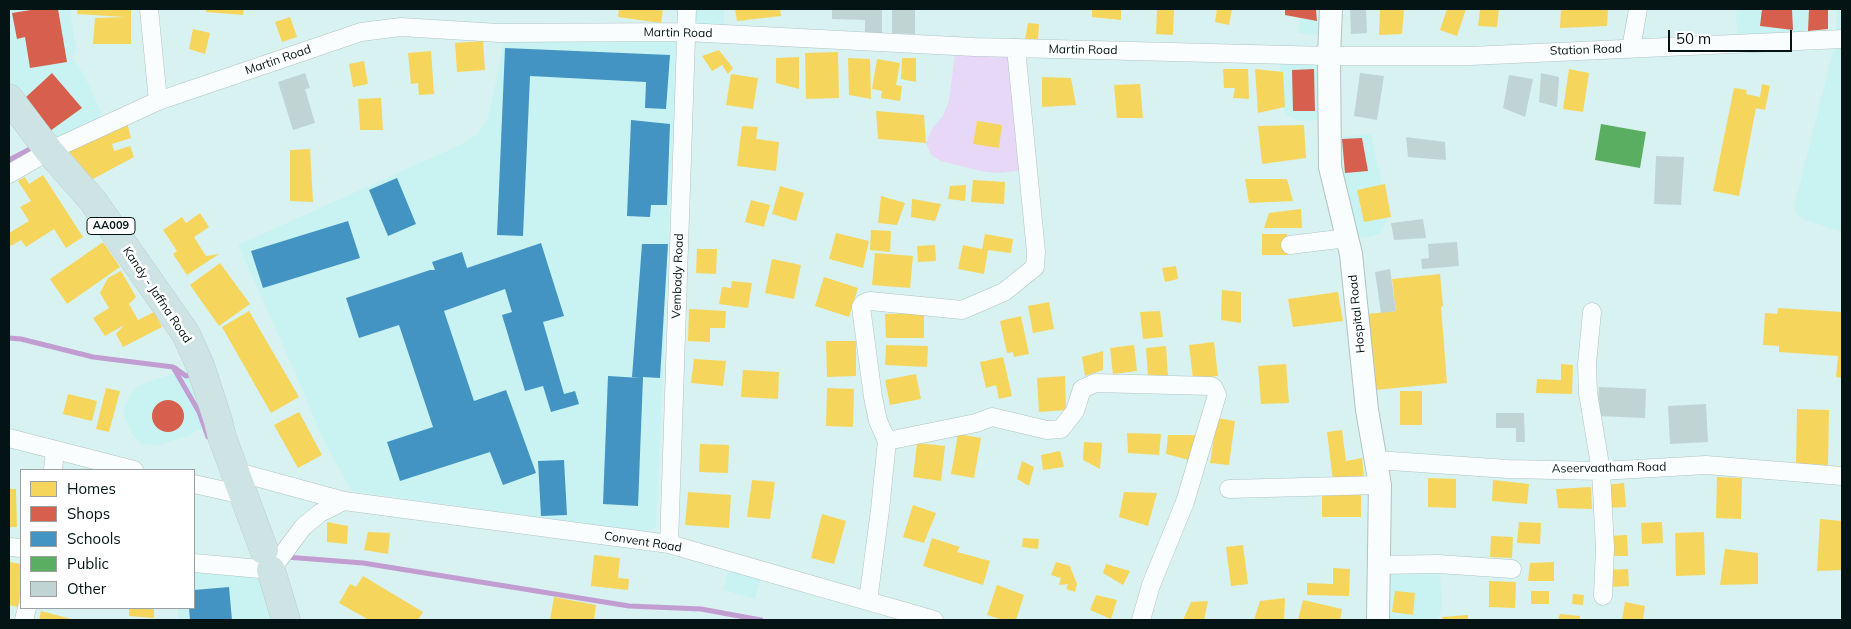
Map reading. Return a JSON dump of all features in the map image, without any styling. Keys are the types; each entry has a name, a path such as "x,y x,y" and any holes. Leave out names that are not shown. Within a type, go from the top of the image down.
{"highway":[{"name":"Kandy - Jaffna Road","path":"9,98 49,151 93,200 186,334 200,365 286,620"}],"street":[{"path":"149,9 158,101"},
{"name":"Vembady Road","path":"668,544 687,9"},
{"name":"Hospital Road","path":"1332,9 1329,56 1330,167 1351,254 1367,410 1380,485 1378,620"},
{"path":"1631,48 1638,9"},
{"name":"Martin Road","path":"9,174 49,151 158,101 361,32 402,27 500,33 686,32 1016,48 1329,56"},
{"name":"Station Road","path":"1329,56 1470,56 1842,39"},
{"path":"868,601 887,441 878,421 873,397 861,307 870,301 962,310 1004,292 1035,267 1036,252 1016,48"},
{"path":"1290,245 1347,238"},
{"path":"1592,312 1587,364 1588,393 1601,471 1605,548 1603,596"},
{"path":"887,441 976,422 992,416 1047,430 1061,429 1075,410 1082,389 1095,383 1211,386 1214,388 1217,395 1185,502 1151,585 1141,620"},
{"path":"9,438 130,469"},
{"path":"53,469 55,450"},
{"name":"Aseervaatham Road","path":"1376,460 1508,469 1601,471 1706,465 1842,476"},
{"name":"Convent Road","path":"195,484 239,483 344,501 668,544 934,620"},
{"path":"1229,489 1380,485"},
{"path":"195,563 267,560 320,513 344,501"},
{"path":"1379,565 1438,564 1512,569"}],"shaded area":[{"path":"9,9 70,9 76,51 72,58 83,73 100,109 104,126 49,151 9,98"},
{"path":"687,9 724,9 724,34 686,32"},
{"path":"1301,9 1331,9 1330,37 1298,33"},
{"path":"1738,9 1813,9 1815,16 1814,40 1738,44 1736,13"},
{"path":"1837,9 1842,9 1842,232 1803,219 1796,213 1795,203 1836,39"},
{"path":"505,38 677,42 656,527 643,532 352,491 325,444 238,245 460,145 478,134 488,118"},
{"path":"956,46 1016,48 1027,168 997,173 981,171 941,161 931,155 926,143 932,129 943,116 949,101"},
{"path":"1280,55 1329,56 1330,118 1307,121 1295,119 1287,115 1280,102"},
{"path":"1371,133 1387,217 1380,234 1369,237 1347,238 1330,139"},
{"path":"200,365 218,420 187,436 159,445 142,444 132,434 124,416 126,404 131,394 138,386"},
{"path":"730,562 763,571 755,599 723,590"},
{"path":"195,563 271,570 286,620 178,620 178,609 195,609"},
{"path":"1379,565 1439,566 1442,596 1441,611 1437,620 1378,620"}],"building: Homes":[{"path":"78,9 131,9 131,44 93,44 95,18 125,17 77,14"},
{"path":"207,9 244,9 243,15 206,12"},
{"path":"619,9 663,9 661,23 618,17"},
{"path":"735,9 780,9 781,16 737,21"},
{"path":"1092,9 1121,9 1121,20 1092,17"},
{"path":"1157,9 1174,9 1173,35 1156,34"},
{"path":"1217,9 1232,9 1229,25 1215,22"},
{"path":"1380,9 1404,9 1402,34 1379,35"},
{"path":"1447,9 1466,9 1457,36 1440,30"},
{"path":"1480,9 1499,9 1497,27 1478,26"},
{"path":"1561,9 1608,9 1607,26 1560,28"},
{"path":"290,17 297,37 282,42 275,22"},
{"path":"1028,23 1039,24 1038,39 1025,39"},
{"path":"193,29 210,33 205,54 189,49"},
{"path":"483,41 485,70 457,72 455,43"},
{"path":"719,50 733,68 728,74 722,65 712,71 702,56"},
{"path":"431,51 434,94 419,95 418,83 411,84 408,53"},
{"path":"838,52 839,98 806,99 805,53"},
{"path":"799,57 799,89 776,83 776,58"},
{"path":"848,58 870,59 871,99 849,95"},
{"path":"902,58 916,58 916,82 901,79"},
{"path":"877,59 900,63 896,85 902,86 900,101 881,98 882,91 872,89"},
{"path":"364,61 368,84 353,87 349,64"},
{"path":"1223,69 1248,69 1249,99 1233,98 1235,88 1224,88"},
{"path":"1255,69 1283,72 1285,107 1258,113"},
{"path":"1569,69 1589,73 1583,112 1563,109"},
{"path":"731,74 758,78 753,109 726,105"},
{"path":"1042,77 1071,78 1076,105 1042,107"},
{"path":"1140,84 1143,118 1117,118 1114,85"},
{"path":"1762,84 1770,86 1765,110 1756,108 1739,196 1713,191 1734,88 1747,90 1746,94 1760,97"},
{"path":"381,98 383,130 360,130 358,99"},
{"path":"876,111 924,115 926,143 878,139"},
{"path":"977,121 1002,125 999,148 973,144"},
{"path":"127,123 131,138 112,144 114,151 130,146 134,157 91,180 68,150"},
{"path":"1304,125 1306,158 1262,164 1258,126"},
{"path":"742,126 758,127 756,139 779,142 776,171 737,166"},
{"path":"310,149 313,202 290,201 290,150"},
{"path":"43,175 83,237 66,248 54,229 26,247 21,240 11,246 9,243 9,233 29,221 20,207 31,201 18,181 25,177 29,184"},
{"path":"1245,179 1287,179 1293,201 1249,203"},
{"path":"973,180 1005,182 1004,204 971,202"},
{"path":"1385,184 1391,217 1364,222 1357,190"},
{"path":"966,185 965,201 948,199 950,186"},
{"path":"780,186 804,193 796,221 772,214"},
{"path":"881,196 905,203 897,225 878,223"},
{"path":"912,199 941,204 935,221 911,217"},
{"path":"751,200 770,205 764,227 745,222"},
{"path":"1301,209 1302,228 1264,228 1269,213"},
{"path":"200,213 209,227 194,237 206,256 219,254 187,275 173,254 177,251 163,230 182,217 186,223"},
{"path":"871,230 891,231 890,252 870,250"},
{"path":"836,233 869,241 863,268 829,259"},
{"path":"985,234 1013,239 1011,253 988,250 984,274 958,269 963,245 982,249"},
{"path":"1262,234 1287,234 1288,255 1262,255"},
{"path":"103,242 120,267 67,304 50,279"},
{"path":"935,245 936,261 918,262 917,246"},
{"path":"697,249 717,249 716,274 696,273"},
{"path":"875,253 913,256 910,288 872,285"},
{"path":"772,259 801,265 794,299 765,293"},
{"path":"220,263 250,304 219,326 190,285"},
{"path":"1176,266 1178,279 1165,282 1162,268"},
{"path":"121,271 136,297 129,304 138,320 154,312 162,327 123,347 116,334 124,325 105,336 93,318 109,308 100,293 108,278"},
{"path":"1440,274 1447,383 1365,391 1357,315 1396,311 1392,279"},
{"path":"824,277 858,288 849,317 815,306"},
{"path":"732,281 752,283 748,308 719,304 722,287 731,288"},
{"path":"1222,290 1241,292 1241,323 1221,320"},
{"path":"1338,292 1343,321 1293,327 1288,299"},
{"path":"1049,302 1054,329 1033,333 1028,306"},
{"path":"1778,308 1842,312 1842,378 1836,377 1838,356 1779,352 1779,346 1763,345 1765,313 1777,314"},
{"path":"689,309 726,311 725,328 710,328 710,342 688,341"},
{"path":"249,311 299,397 271,413 222,327"},
{"path":"1160,311 1163,337 1143,339 1140,312"},
{"path":"924,313 924,338 886,338 885,314"},
{"path":"1021,316 1029,354 1014,357 1013,352 1007,353 1000,321"},
{"path":"826,341 856,341 856,376 827,377"},
{"path":"1214,342 1218,376 1193,379 1189,345"},
{"path":"886,345 928,346 927,367 885,365"},
{"path":"1134,345 1137,371 1113,374 1110,348"},
{"path":"1166,346 1168,376 1148,377 1146,348"},
{"path":"1103,351 1103,370 1085,376 1082,357"},
{"path":"1003,357 1012,396 999,399 996,385 986,388 980,362"},
{"path":"694,359 726,361 723,386 691,383"},
{"path":"1286,364 1289,403 1261,404 1258,366"},
{"path":"1561,364 1573,365 1572,394 1536,393 1537,379 1561,380"},
{"path":"743,370 779,372 778,399 741,397"},
{"path":"916,374 921,399 890,405 885,380"},
{"path":"1065,376 1066,410 1039,412 1037,378"},
{"path":"106,388 120,391 109,432 96,429"},
{"path":"827,388 854,389 853,427 826,426"},
{"path":"1400,391 1422,391 1422,425 1400,425"},
{"path":"68,394 97,401 92,421 63,414"},
{"path":"1797,409 1829,410 1828,465 1796,464"},
{"path":"299,412 322,455 298,468 274,425"},
{"path":"1217,418 1235,421 1229,465 1210,463"},
{"path":"1342,430 1346,461 1362,458 1364,477 1333,481 1327,432"},
{"path":"1127,433 1161,434 1159,455 1128,453"},
{"path":"958,434 981,438 974,478 951,474"},
{"path":"1168,435 1197,435 1189,460 1166,454"},
{"path":"1084,442 1102,443 1100,469 1083,460"},
{"path":"917,443 945,446 941,481 913,477"},
{"path":"700,444 729,445 728,473 699,472"},
{"path":"1060,451 1064,467 1043,470 1041,455"},
{"path":"1022,461 1034,467 1029,486 1017,479"},
{"path":"1717,477 1742,478 1741,519 1716,518"},
{"path":"1428,478 1456,479 1456,508 1428,507"},
{"path":"752,480 775,482 770,519 747,517"},
{"path":"1493,480 1529,484 1527,504 1492,501"},
{"path":"1624,483 1626,507 1607,508 1606,485"},
{"path":"1591,487 1592,509 1558,508 1556,489"},
{"path":"9,489 16,489 17,527 9,527"},
{"path":"1322,489 1361,489 1361,517 1322,517"},
{"path":"688,492 731,495 729,528 685,525"},
{"path":"1124,492 1157,493 1148,526 1119,517"},
{"path":"913,505 936,513 924,543 903,537"},
{"path":"822,514 846,521 834,564 811,558"},
{"path":"1820,519 1842,521 1842,570 1817,571"},
{"path":"327,522 348,526 347,544 327,542"},
{"path":"1519,522 1541,523 1540,544 1517,543"},
{"path":"1662,522 1663,543 1642,544 1641,523"},
{"path":"368,532 390,533 388,554 364,550"},
{"path":"1704,532 1705,575 1676,576 1675,533"},
{"path":"1627,535 1628,556 1609,556 1608,536"},
{"path":"1491,536 1513,537 1512,558 1490,557"},
{"path":"932,538 960,547 957,552 990,561 983,585 923,566"},
{"path":"1023,538 1039,539 1038,549 1022,547"},
{"path":"1243,545 1248,584 1231,586 1226,547"},
{"path":"1725,549 1758,553 1758,584 1720,585"},
{"path":"594,555 620,558 618,578 629,579 628,590 591,586"},
{"path":"9,562 20,564 20,595 18,607 9,605"},
{"path":"1056,562 1070,566 1077,584 1075,592 1066,589 1068,584 1059,585 1061,578 1051,575"},
{"path":"1554,562 1554,581 1528,581 1530,563"},
{"path":"1106,564 1130,571 1123,585 1103,573"},
{"path":"1333,568 1350,569 1349,596 1307,595 1307,583 1333,584"},
{"path":"1628,569 1629,586 1608,587 1607,570"},
{"path":"363,576 423,612 418,620 369,620 339,603 350,584 356,587"},
{"path":"1489,581 1516,582 1515,608 1489,607"},
{"path":"997,585 1024,595 1016,620 1003,620 987,615"},
{"path":"1395,591 1415,593 1413,615 1392,612"},
{"path":"1531,591 1549,591 1549,604 1531,604"},
{"path":"1573,594 1584,595 1583,605 1572,604"},
{"path":"1096,595 1117,600 1111,619 1090,610"},
{"path":"554,597 596,605 594,620 550,620"},
{"path":"1285,598 1284,620 1254,620 1260,601"},
{"path":"1303,600 1342,609 1340,620 1298,620"},
{"path":"1208,601 1204,620 1183,620 1191,602"},
{"path":"1625,602 1645,606 1643,620 1622,620"},
{"path":"129,609 154,609 154,618 129,616"},
{"path":"41,611 75,620 39,620"},
{"path":"1560,614 1580,616 1580,620 1558,620"},
{"path":"1468,615 1468,620 1443,620 1442,617"}],"building: Shops":[{"path":"37,9 58,9 67,62 30,68 25,37 17,39 12,13"},
{"path":"1285,9 1316,9 1317,21 1285,15"},
{"path":"1762,9 1792,9 1793,30 1760,26"},
{"path":"1809,9 1828,9 1828,29 1808,31"},
{"path":"1314,69 1315,111 1293,111 1292,70"},
{"path":"52,73 82,108 50,131 25,98"},
{"path":"1362,138 1368,171 1345,173 1342,139"},
{"path":"168,400 174,401 179,405 183,410 183,422 179,427 174,431 168,432 162,431 157,427 153,422 152,416 153,410 157,405 162,401"}],"building: Schools":[{"path":"505,48 670,55 666,109 645,108 646,82 530,76 523,236 497,235"},
{"path":"631,120 670,124 667,205 651,205 650,217 627,216"},
{"path":"397,178 416,224 388,236 369,190"},
{"path":"348,221 360,258 263,288 251,251"},
{"path":"541,243 564,316 543,322 564,394 575,391 579,404 551,412 543,386 525,391 502,315 512,312 505,289 444,311 474,401 506,390 536,473 503,485 490,452 400,481 387,442 433,427 399,325 359,338 346,298 430,270 435,270 432,262 462,252 467,268"},
{"path":"642,244 668,244 660,378 643,377 638,506 603,504 608,376 641,378 632,377"},
{"path":"564,460 567,515 541,516 538,461"},
{"path":"229,587 232,620 190,620 189,609 195,609 195,590"}],"building: Public":[{"path":"1601,124 1646,132 1640,168 1595,160"}],"building: Other":[{"path":"832,9 882,9 882,37 865,36 865,20 832,19"},
{"path":"892,9 915,9 915,34 892,33"},
{"path":"1350,9 1366,9 1367,33 1351,34"},
{"path":"305,73 310,88 305,89 315,123 293,130 278,82"},
{"path":"1360,73 1384,76 1377,120 1354,116"},
{"path":"1541,73 1559,77 1557,107 1539,102"},
{"path":"1509,75 1533,79 1525,117 1503,108"},
{"path":"1406,137 1445,142 1446,160 1408,157"},
{"path":"1656,156 1684,157 1681,205 1654,204"},
{"path":"1423,219 1426,238 1394,240 1391,223"},
{"path":"1457,242 1459,266 1422,269 1421,259 1429,258 1428,244"},
{"path":"1390,269 1396,311 1381,313 1375,272"},
{"path":"1599,387 1646,389 1645,418 1597,416"},
{"path":"1706,404 1708,442 1670,444 1668,406"},
{"path":"1496,413 1524,413 1525,442 1516,442 1516,428 1496,428"}],"waterway":[{"path":"9,160 32,148"},
{"path":"9,338 21,339 93,357 173,367 199,412 208,437"},
{"path":"175,368 186,376 194,374"},
{"path":"286,557 363,563 629,606 701,609 761,620"}]}
